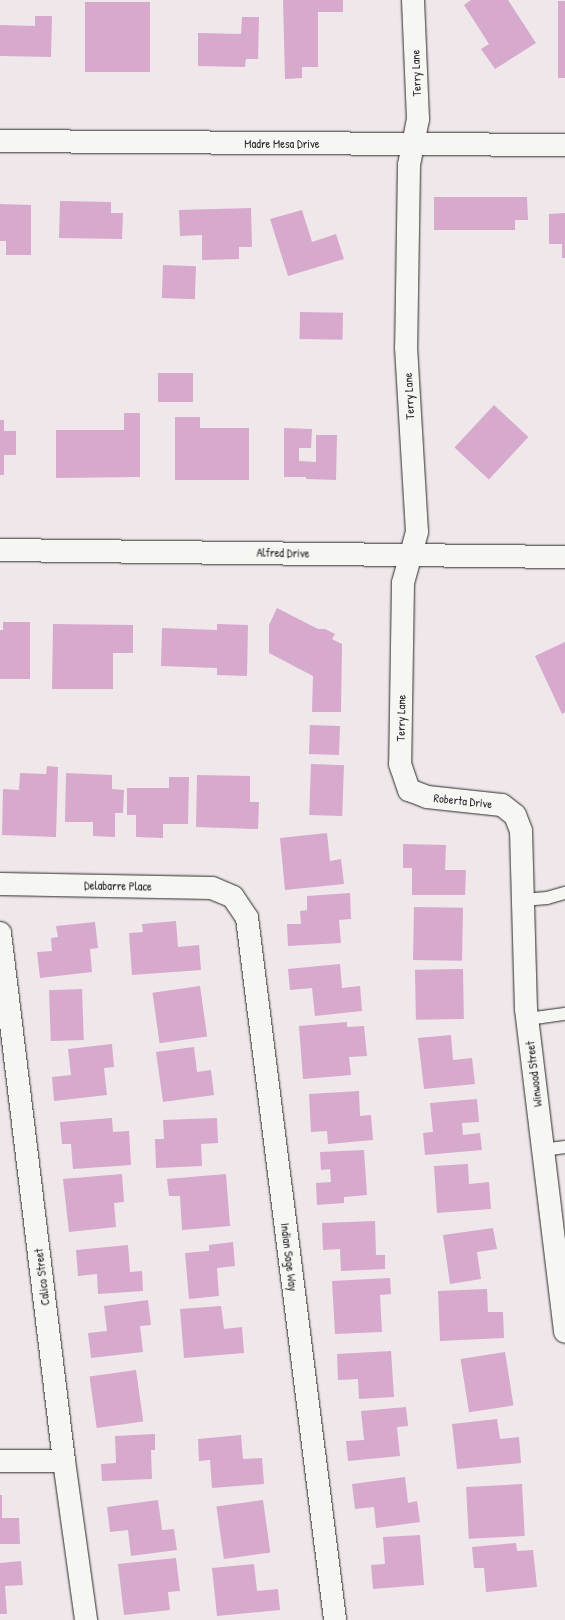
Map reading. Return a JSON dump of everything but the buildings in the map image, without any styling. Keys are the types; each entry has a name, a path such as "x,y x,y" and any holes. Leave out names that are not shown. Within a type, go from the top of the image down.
{"street":[{"name":"Terry Lane","path":"409,790 400,764 403,583 417,532 406,347 409,165 418,119 413,0"},
{"name":"Madre Mesa Drive","path":"0,141 565,145"},
{"name":"Alfred Drive","path":"0,550 565,557"},
{"name":"Roberta Drive","path":"409,790 427,797 502,805 515,815"},
{"name":"Winwood Street","path":"515,815 521,831 528,1018 565,1332"},
{"name":"Delabarre Place","path":"0,884 212,888 233,897"},
{"name":"Indian Sage Way","path":"233,897 247,918 335,1620"},
{"name":"Calico Street","path":"0,933 64,1461 86,1620"},
{"path":"0,1461 64,1461"}],"lane":[{"path":"523,900 547,898 565,893"},
{"path":"528,1018 565,1014"},
{"path":"543,1150 565,1147"}]}
